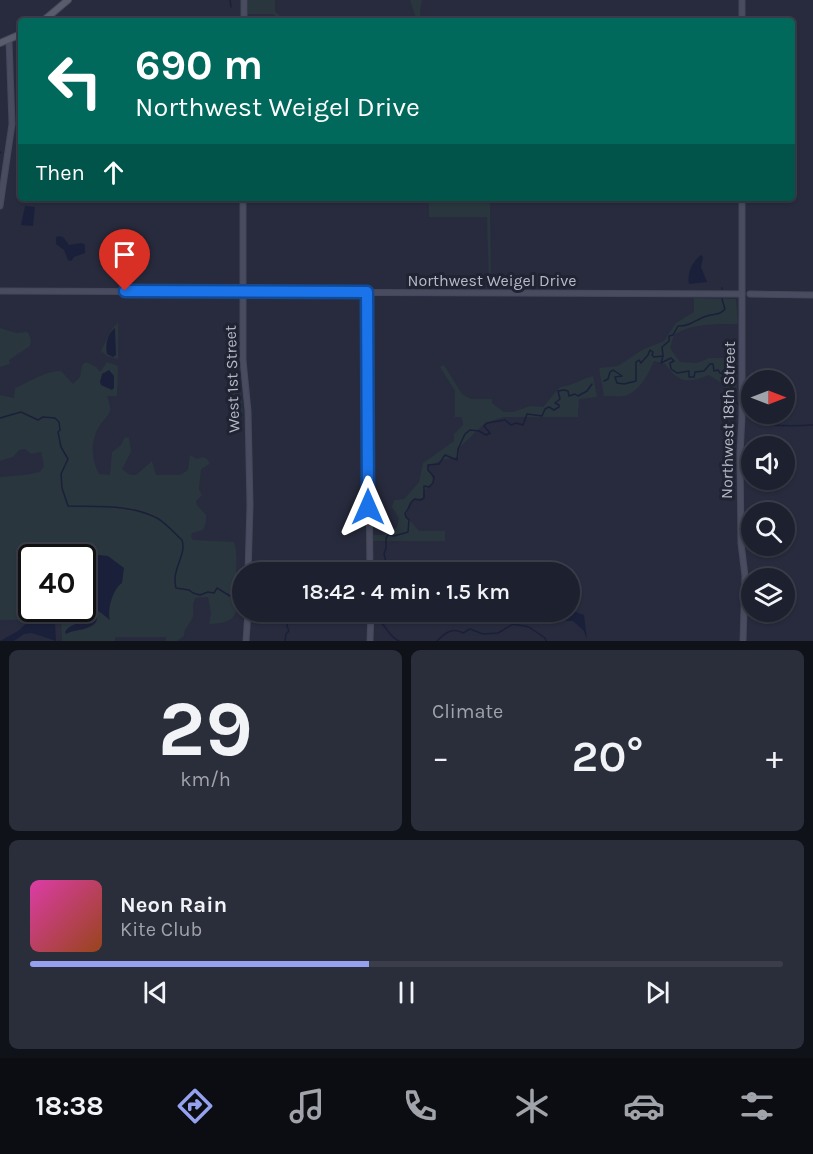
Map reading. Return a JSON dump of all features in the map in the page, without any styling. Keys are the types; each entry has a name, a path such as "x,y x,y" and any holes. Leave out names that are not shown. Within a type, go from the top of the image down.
{"main road":[{"path":"47,18 68,0"},
{"path":"0,44 18,36"}],"street":[{"path":"242,0 242,18"},
{"path":"742,0 742,18"},
{"path":"0,206 12,124 9,40"},
{"name":"West 1st Street","path":"242,201 243,360 248,411 250,505 248,562"},
{"name":"Northwest 18th Street","path":"742,201 740,454 741,543 745,576 743,641"},
{"name":"Northwest Weigel Drive","path":"0,291 742,294"},
{"path":"367,292 370,562"},
{"path":"750,294 813,295"},
{"path":"245,641 247,622"},
{"path":"370,641 371,622"}],"shaded area":[{"path":"248,0 275,0 275,11 282,18 273,14 247,14"},
{"path":"410,0 422,0 421,18 416,18"},
{"path":"429,201 490,201 491,288 489,288 487,217 429,217"},
{"path":"694,298 736,299 738,324 688,328 674,335 670,348 680,362 697,363 709,358 737,358 736,419 726,402 726,386 709,375 684,380 670,371 665,364 654,361 643,382 635,391 625,396 604,396 599,368 618,366 642,350 664,341 676,323 694,312"},
{"path":"118,322 118,359 107,356 101,351"},
{"path":"0,328 16,333 28,332 31,340 30,346 9,360 10,364 0,367"},
{"path":"86,362 100,372 107,362 118,366 117,396 107,396 110,410 94,437 93,456 99,474 110,475 112,452 121,445 125,437 129,438 131,452 122,469 130,475 136,475 152,461 156,475 180,475 188,470 190,455 197,459 203,457 207,459 210,464 201,469 199,489 202,495 196,501 206,515 206,522 203,530 192,533 191,537 193,540 234,542 236,562 232,562 232,618 228,621 209,624 211,613 208,597 195,598 193,617 184,636 177,641 166,641 166,637 115,637 115,641 62,641 61,622 96,622 96,544 18,544 18,620 0,620 0,477 40,472 44,466 41,452 31,454 25,449 19,450 13,457 0,461 0,395 14,398 15,388 55,371 61,371 73,384 80,377 82,365"},
{"path":"229,364 237,364 243,413 229,413"},
{"path":"444,365 462,394 471,399 492,399 492,403 504,412 513,412 530,406 543,407 560,387 593,376 597,397 579,399 578,417 504,417 485,423 458,449 459,457 428,466 434,482 423,492 423,499 412,500 406,516 419,531 445,531 445,541 372,541 372,535 383,535 397,527 399,518 392,507 394,500 404,499 419,482 423,463 454,441 454,434 463,425 462,417 455,417 455,391 440,367"}],"water":[{"path":"25,206 35,207 33,226 21,225"},
{"path":"56,237 63,237 69,245 82,243 85,245 85,253 74,257 71,261 68,260 64,250 56,244"},
{"path":"701,255 703,257 701,267 707,282 689,284 691,268"},
{"path":"115,328 116,355 113,357 107,354 106,347 108,336"},
{"path":"109,370 114,376 112,390 101,385 100,382 102,374"},
{"path":"98,555 108,556 124,568 122,583 116,590 109,610 110,620 96,609 96,585 98,583 96,557"},
{"path":"580,614 584,615 587,640 584,631 574,622 580,622"},
{"path":"28,622 53,622 55,623 56,641 32,633 24,634 14,641 0,641 18,631"},
{"path":"79,622 96,622 88,628 66,634 69,628"}],"waterway":[{"path":"230,0 231,7"},
{"path":"663,356 662,347 669,341 669,336 673,335 678,326 721,312 725,309 722,299"},
{"path":"604,381 608,379 613,370 622,376 615,377 617,383 636,381 636,362 639,360 641,363 650,350 654,357 663,356 661,363 671,358 674,361 670,363 671,369 677,373 689,371 689,377 694,377 695,372 704,371 710,364 713,364 714,371 718,370 725,375 721,378 730,383 731,397 739,405"},
{"path":"386,562 384,554 386,538 388,535 394,536 408,532 409,520 405,513 413,500 424,498 424,486 429,487 433,483 434,477 428,470 428,465 439,464 445,455 457,460 458,449 465,434 470,430 486,435 490,433 484,426 487,423 505,420 511,425 516,423 523,425 527,414 542,416 545,409 549,407 554,410 559,407 555,403 560,399 558,391 564,390 568,391 569,396 575,394 578,396 587,391 592,384"},
{"path":"0,418 21,412 38,420 43,417 55,418 59,422 61,447 68,459 61,474 62,488 68,506 136,510 157,518 182,540 183,546 175,581 176,588 200,595 208,592 214,593 217,588 230,596 232,595"},
{"path":"766,424 813,425"},
{"path":"285,641 289,631 288,622"},
{"path":"380,622 399,641"},
{"path":"437,641 452,631 463,633 470,629 483,634 498,633 513,624 529,627 546,641"}],"route":[{"path":"125,291 367,292 368,507"}]}
